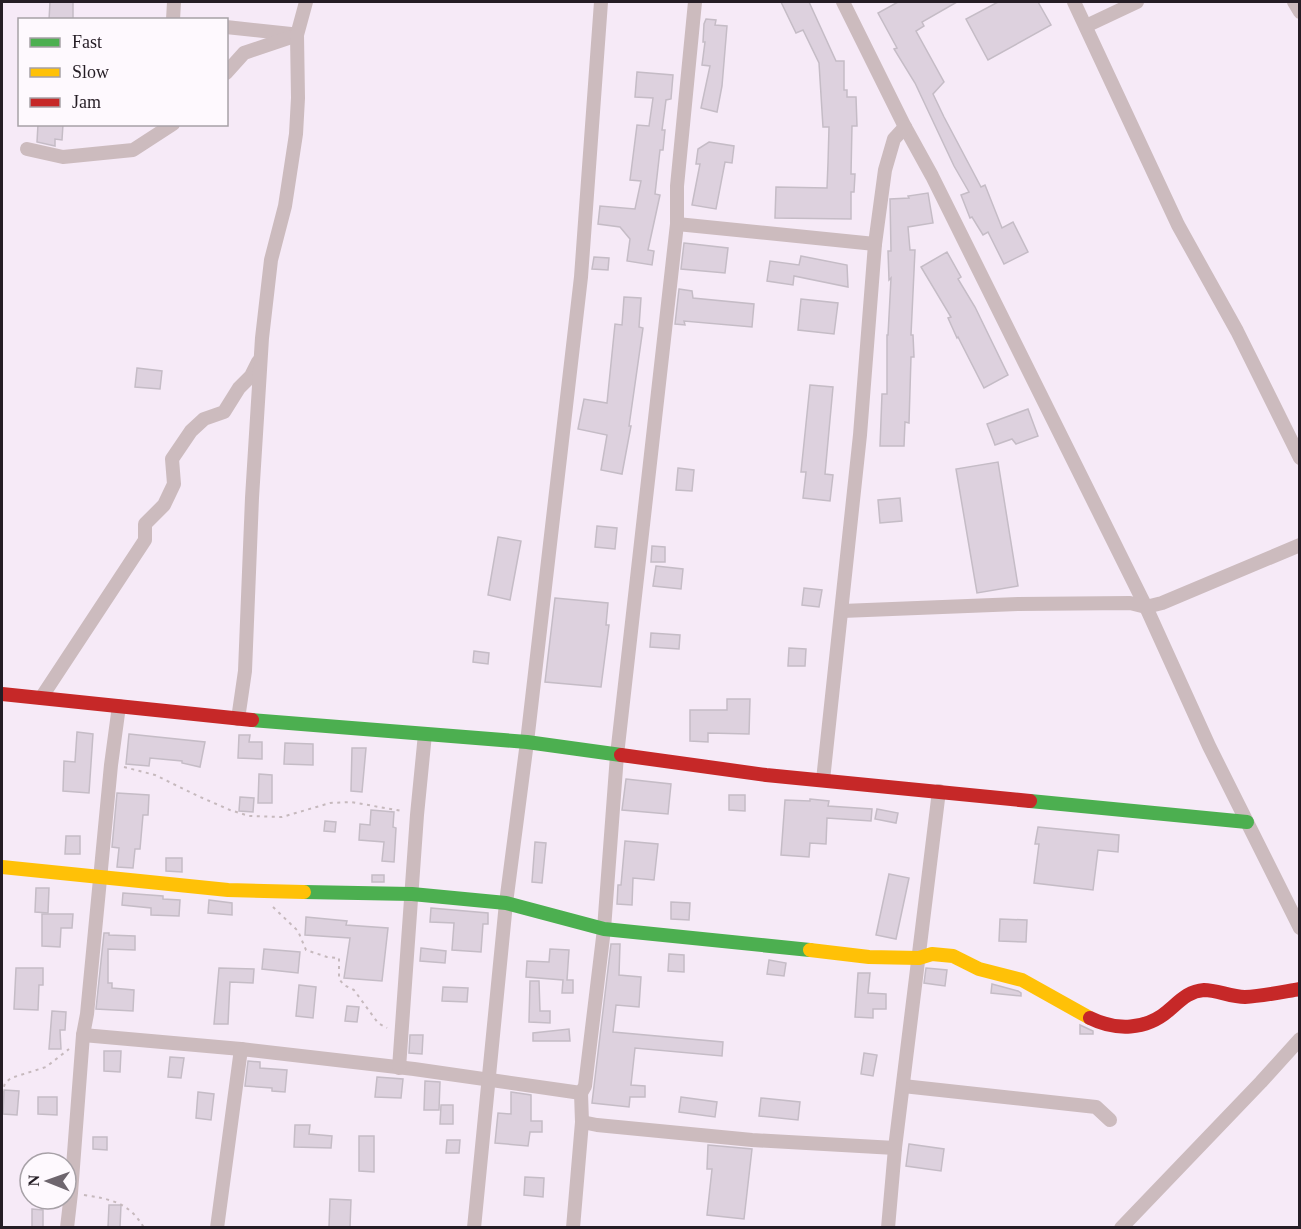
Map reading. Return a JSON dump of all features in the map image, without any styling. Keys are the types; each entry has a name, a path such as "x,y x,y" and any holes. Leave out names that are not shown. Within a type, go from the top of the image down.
{"street":[{"path":"172,18 174,2"},
{"path":"238,719 245,671 260,358 271,260 285,207 296,134 297,35 306,2"},
{"path":"474,1227 506,903 581,277 601,2"},
{"path":"573,1227 582,1122 581,1093 585,1086 604,929 617,755 677,224 676,186 695,2"},
{"path":"1074,2 1178,225 1237,331 1299,458"},
{"path":"1086,26 1137,2"},
{"path":"1294,2 1299,12"},
{"path":"849,4 905,127 932,176 1146,607 1209,746 1299,928"},
{"path":"228,27 297,35"},
{"path":"228,71 244,52 297,35"},
{"path":"27,149 63,157 133,150 170,126"},
{"path":"823,780 860,435 875,244 885,170 894,139 905,127"},
{"path":"677,224 875,244"},
{"path":"41,698 145,540 145,524 164,506 174,484 172,459 191,431 204,419 224,412 239,388 251,376 260,358"},
{"path":"842,611 1018,604 1130,603 1146,607 1211,583 1299,545"},
{"path":"2,694 238,719 527,742 708,769 1247,822"},
{"path":"74,1151 83,1035 119,706"},
{"path":"399,1068 425,734"},
{"path":"888,1227 895,1148 939,791"},
{"path":"2,867 228,890 412,894 506,903 604,929 736,941 869,957 919,958 932,954 953,956 979,969 1022,980 1101,1023 1116,1027 1142,1026 1167,1012 1182,998 1194,992 1205,990 1243,997 1299,989"},
{"path":"83,1035 241,1049 581,1093"},
{"path":"1121,1227 1261,1082 1299,1039"},
{"path":"218,1227 241,1049"},
{"path":"903,1086 1096,1107 1110,1120"},
{"path":"582,1122 752,1140 895,1148"},
{"path":"67,1227 69,1211"}],"path":[{"path":"113,751 123,767 155,775 230,810 249,816 282,817 330,803 351,802 392,808 417,815"},
{"path":"270,903 298,932 306,950 327,957 339,958 339,980 354,990 378,1023 385,1028 402,1032"},
{"path":"2,1094 5,1083 11,1078 46,1067 83,1035"},
{"path":"78,1194 118,1202 129,1208 144,1227"}],"building":[{"path":"50,2 73,2 73,18 49,18"},
{"path":"781,2 809,2 836,61 844,61 844,90 847,90 847,97 856,97 857,126 852,126 851,174 855,174 854,192 851,192 851,219 775,218 776,187 827,188 829,127 823,127 819,63 803,30 796,33"},
{"path":"898,2 957,2 922,22 924,26 916,31 944,82 933,94 944,117 981,187 985,185 1002,228 1013,222 1028,252 1004,264 988,232 983,235 972,217 970,218 961,195 969,192 954,166 915,83 894,49 897,48 878,13"},
{"path":"998,2 1038,2 1051,25 988,60 966,19"},
{"path":"706,19 716,20 715,25 727,26 722,86 717,112 701,108 710,66 702,65"},
{"path":"637,72 673,75 671,99 666,100 662,130 665,130 663,150 660,150 655,194 660,195 648,250 654,251 652,265 627,261 630,239 620,227 598,224 600,206 635,209 641,181 630,180 637,125 649,126 653,98 635,97"},
{"path":"38,126 63,126 62,140 55,139 55,146 37,142"},
{"path":"709,142 734,146 732,163 725,162 716,209 692,205 700,164 696,164 698,149"},
{"path":"928,193 933,223 908,227 910,250 915,250 911,335 913,335 914,357 911,357 909,423 905,422 904,446 880,446 882,394 887,394 887,335 891,278 889,280 890,199 909,198 908,196"},
{"path":"684,243 728,248 725,273 681,269"},
{"path":"947,252 961,277 958,279 975,307 1008,375 984,388 957,338 948,318 951,317 921,267"},
{"path":"801,256 847,265 848,287 794,276 793,285 767,281 770,261 799,265"},
{"path":"594,257 609,258 608,270 592,269"},
{"path":"679,289 692,291 693,298 754,304 752,327 684,321 685,325 675,324"},
{"path":"624,297 641,298 639,327 643,328 629,426 631,426 622,474 601,470 607,435 578,429 584,399 607,403 615,324 622,325"},
{"path":"801,299 838,303 834,334 798,330"},
{"path":"137,368 162,371 160,389 135,387"},
{"path":"810,385 833,387 825,474 833,475 830,501 803,498 806,472 801,472"},
{"path":"1028,409 1038,436 1016,444 1012,439 995,445 987,424"},
{"path":"998,462 1018,586 977,593 956,469"},
{"path":"678,468 694,470 692,491 676,490"},
{"path":"900,498 902,521 880,523 878,500"},
{"path":"597,526 617,528 615,549 595,547"},
{"path":"498,537 521,541 510,600 488,595"},
{"path":"652,546 665,547 665,562 651,562"},
{"path":"656,566 683,569 681,589 653,586"},
{"path":"804,588 822,590 819,607 802,605"},
{"path":"555,598 608,603 606,625 609,625 601,687 545,682"},
{"path":"651,633 680,635 679,649 650,647"},
{"path":"789,648 806,649 805,666 788,666"},
{"path":"474,651 489,653 488,664 473,662"},
{"path":"727,699 750,699 749,734 708,733 708,742 690,741 690,710 727,710"},
{"path":"77,732 93,734 89,793 63,791 64,761 75,762"},
{"path":"129,734 205,742 200,767 182,763 182,761 150,758 149,766 126,764"},
{"path":"239,735 250,735 249,742 262,742 262,759 238,758"},
{"path":"285,743 313,744 313,765 284,764"},
{"path":"352,748 366,748 362,792 351,791"},
{"path":"259,774 272,775 272,803 258,803"},
{"path":"626,779 671,784 668,814 622,810"},
{"path":"117,793 149,795 148,815 143,815 140,849 135,849 133,868 117,867 119,848 112,847"},
{"path":"729,795 745,795 745,811 729,810"},
{"path":"240,797 254,798 253,812 239,811"},
{"path":"810,799 829,801 828,806 872,809 871,821 827,818 826,844 810,843 809,857 781,855 785,800 810,801"},
{"path":"877,809 898,813 896,823 875,819"},
{"path":"371,810 394,812 393,827 396,828 394,862 382,861 384,842 359,840 360,824 370,825"},
{"path":"325,821 336,822 335,832 324,831"},
{"path":"1038,827 1119,835 1118,852 1098,850 1093,890 1034,883 1039,844 1035,844"},
{"path":"66,836 80,836 80,854 65,854"},
{"path":"625,841 658,844 654,880 633,878 632,905 617,904"},
{"path":"535,842 546,843 542,883 532,882"},
{"path":"166,858 182,858 182,872 166,871"},
{"path":"889,874 909,878 896,939 876,935"},
{"path":"372,875 384,875 384,882 372,882"},
{"path":"36,888 49,888 48,913 35,912"},
{"path":"123,893 163,896 163,899 180,900 179,916 151,915 151,908 122,905"},
{"path":"209,900 232,903 232,915 208,913"},
{"path":"671,902 690,903 689,920 671,919"},
{"path":"431,908 488,913 488,924 483,924 481,952 452,950 454,923 430,922"},
{"path":"42,914 73,914 72,928 61,928 60,947 42,946"},
{"path":"306,917 347,921 346,925 388,928 382,981 344,978 350,938 305,935"},
{"path":"1000,919 1027,920 1026,942 999,941"},
{"path":"104,933 135,936 135,950 108,949 108,983 112,983 112,988 134,990 133,1011 96,1009"},
{"path":"611,944 620,944 619,975 641,977 639,1007 616,1005 613,1032 723,1042 722,1056 635,1048 631,1085 645,1086 645,1097 630,1097 629,1107 592,1103"},
{"path":"421,948 446,951 445,963 420,961"},
{"path":"264,949 300,952 298,973 262,969"},
{"path":"550,949 569,950 567,980 573,980 573,993 562,993 563,980 526,977 527,961 549,962"},
{"path":"669,954 684,955 684,972 668,971"},
{"path":"769,960 786,963 784,976 767,974"},
{"path":"16,968 43,968 43,985 39,985 38,1010 14,1009"},
{"path":"219,968 254,969 253,983 230,982 228,1024 214,1024"},
{"path":"926,968 947,970 945,986 924,983"},
{"path":"858,973 870,973 868,993 886,994 886,1009 873,1009 873,1018 855,1017"},
{"path":"530,981 539,981 540,1011 550,1011 550,1023 529,1022"},
{"path":"992,984 1018,991 1021,996 991,993"},
{"path":"299,985 316,987 313,1018 296,1016"},
{"path":"443,987 468,988 467,1002 442,1001"},
{"path":"347,1006 359,1007 357,1022 345,1021"},
{"path":"52,1011 66,1012 65,1030 60,1030 61,1049 49,1049"},
{"path":"1080,1025 1093,1031 1093,1034 1080,1034"},
{"path":"569,1029 570,1041 533,1041 533,1033"},
{"path":"410,1035 423,1035 422,1054 409,1053"},
{"path":"104,1051 121,1051 120,1072 104,1071"},
{"path":"864,1053 877,1055 873,1076 861,1074"},
{"path":"170,1057 184,1058 181,1078 168,1077"},
{"path":"248,1061 260,1062 260,1068 287,1070 285,1092 272,1091 272,1088 245,1086"},
{"path":"377,1077 403,1079 401,1098 375,1097"},
{"path":"425,1081 440,1082 439,1110 424,1110"},
{"path":"4,1090 19,1091 17,1115 3,1114"},
{"path":"198,1092 214,1094 211,1120 196,1118"},
{"path":"511,1092 531,1095 531,1121 542,1121 542,1132 530,1132 528,1146 495,1143 498,1113 511,1114"},
{"path":"38,1097 57,1097 57,1115 38,1114"},
{"path":"681,1097 717,1102 715,1117 679,1112"},
{"path":"761,1098 800,1102 798,1120 759,1116"},
{"path":"441,1105 453,1105 453,1124 440,1124"},
{"path":"295,1125 310,1125 309,1134 332,1136 331,1148 294,1147"},
{"path":"359,1136 374,1136 374,1172 359,1171"},
{"path":"93,1137 107,1137 107,1150 93,1149"},
{"path":"447,1140 460,1140 459,1153 446,1153"},
{"path":"909,1144 944,1149 941,1171 906,1166"},
{"path":"708,1145 752,1149 744,1219 707,1215 712,1169 707,1169"},
{"path":"525,1177 544,1178 543,1197 524,1195"},
{"path":"330,1199 351,1200 350,1227 329,1227"},
{"path":"109,1205 121,1205 120,1227 108,1227"},
{"path":"32,1211 43,1211 43,1227 32,1227"}],"traffic: fast":[{"path":"252,720 527,742 621,755"},
{"path":"1030,801 1247,822"},
{"path":"304,892 412,894 506,903 604,929 810,950"}],"traffic: slow":[{"path":"2,867 228,890 304,892"},
{"path":"810,950 869,957 919,958 932,954 953,956 979,969 1022,980 1090,1018"}],"traffic: jam":[{"path":"2,694 252,720"},
{"path":"621,755 766,775 1030,801"},
{"path":"1090,1018 1120,1027 1141,1025 1159,1017 1193,992 1209,990 1245,997 1300,989"}]}
